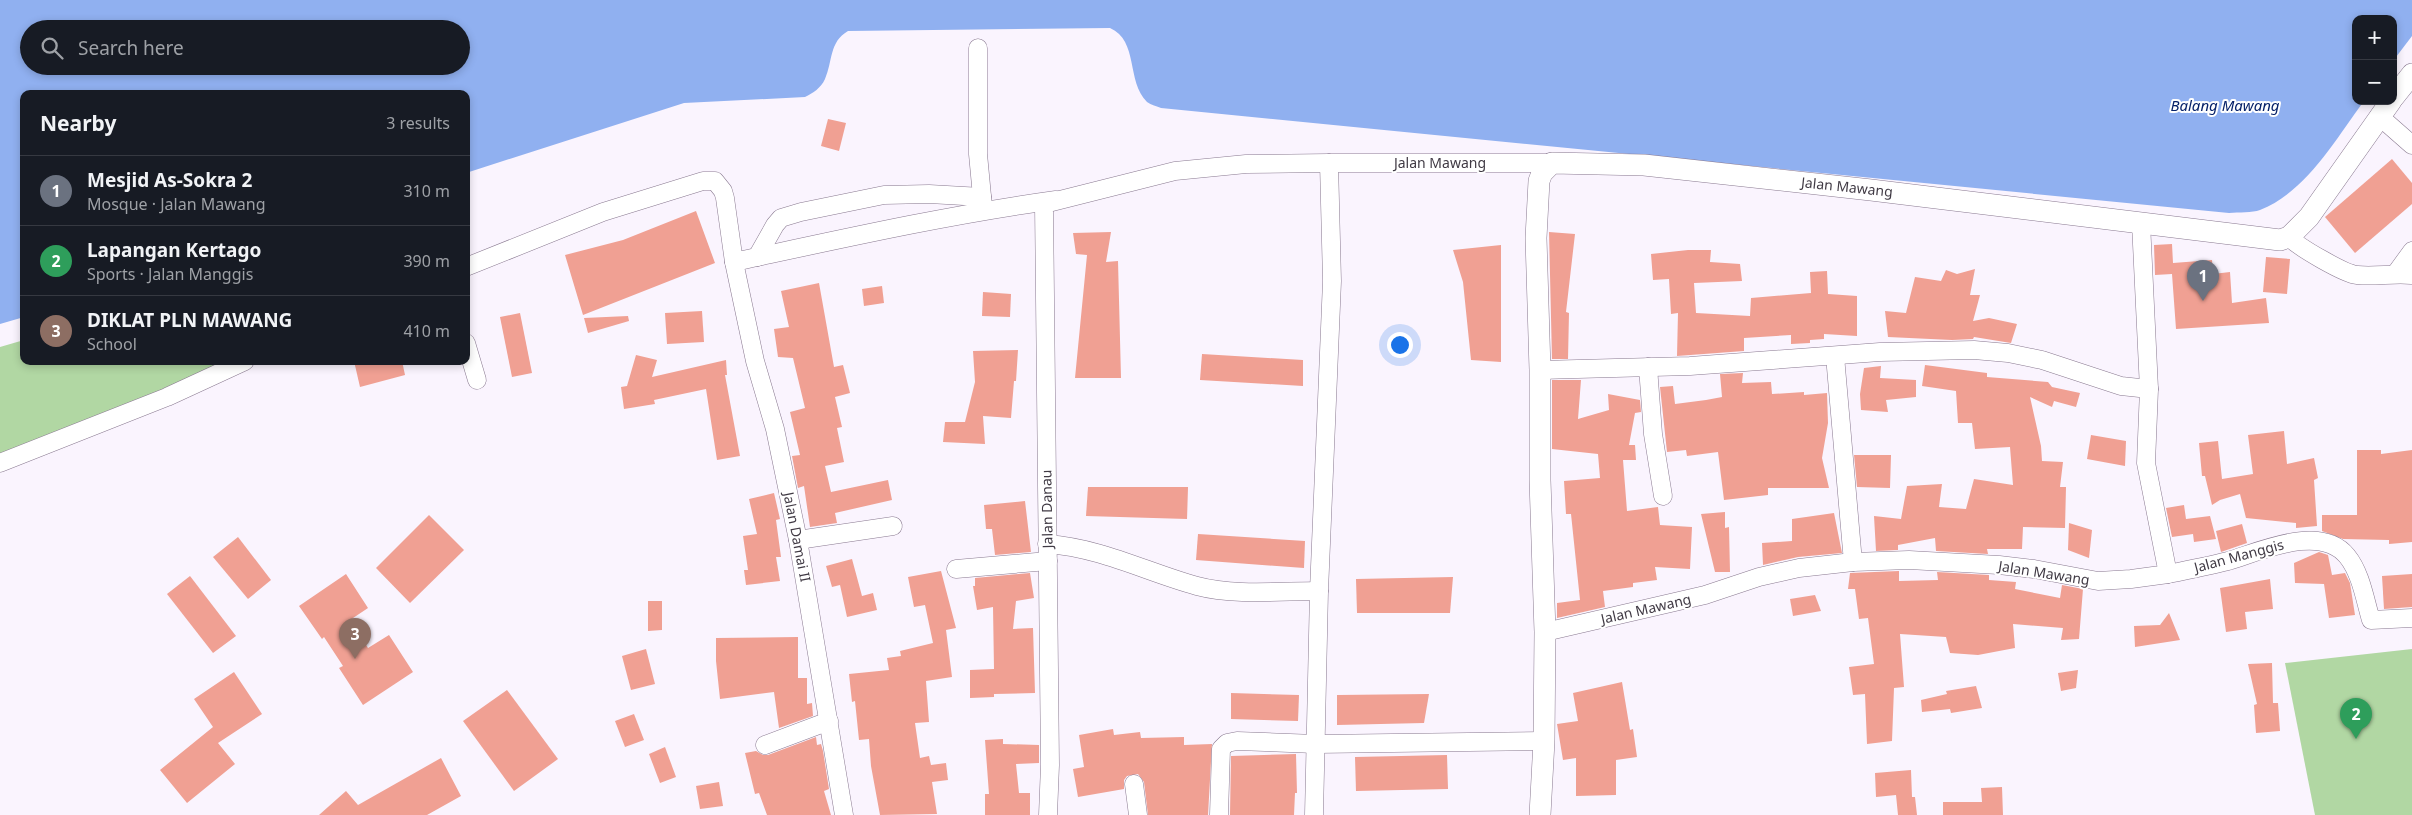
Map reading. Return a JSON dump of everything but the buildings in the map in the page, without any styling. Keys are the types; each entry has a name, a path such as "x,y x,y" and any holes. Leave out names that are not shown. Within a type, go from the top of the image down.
{"street":[{"path":"978,54 978,154 982,204"},
{"path":"2397,93 2412,74"},
{"path":"2412,145 2385,109 2308,217 2289,237 2303,249 2356,275 2404,274 2412,251"},
{"path":"1314,815 1319,591 1332,281 1328,163"},
{"path":"1540,815 1544,742 1545,632 1540,480 1540,370 1536,238 1538,191 1542,173 1552,163"},
{"name":"Jalan Mawang","path":"982,204 1051,202 1147,177 1192,169 1246,164 1644,164 2280,240 2289,237"},
{"name":"Jalan Damai II","path":"470,264 603,212 703,181 715,181 723,191 734,262 755,361 776,429 798,540 844,815"},
{"path":"757,257 774,225 781,218 801,212 884,195 929,194 982,204"},
{"name":"Jalan Danau","path":"1048,815 1050,765 1048,553 1051,202"},
{"path":"734,262 982,204"},
{"path":"2141,223 2148,389 2148,479 2168,574"},
{"path":"1540,370 1648,367 1880,352 1974,350 2008,353 2042,360 2121,386 2148,389"},
{"path":"470,355 478,380"},
{"path":"1835,356 1853,562"},
{"path":"0,463 167,397 236,365"},
{"path":"1648,367 1653,434 1662,496"},
{"path":"798,540 893,526"},
{"name":"Jalan Manggis","path":"2168,574 2214,564 2291,542 2322,542 2341,551 2348,557 2362,589 2371,620 2412,618"},
{"path":"956,569 1048,553 1073,546 1100,553 1198,586 1246,592 1319,591"},
{"name":"Jalan Mawang","path":"1545,632 1705,595 1759,577 1799,568 1853,562 1909,560 1999,565 2034,569 2082,580 2098,581 2131,580 2168,574"},
{"path":"765,745 829,721"},
{"path":"1219,815 1221,749 1227,743 1237,741 1316,744 1544,742"},
{"path":"1134,784 1138,815"}],"green space":[{"path":"20,341 20,365 222,365 0,458 0,347"},
{"path":"2412,649 2412,815 2315,815 2285,663"}],"water":[{"name":"Balang Mawang","path":"0,0 2412,0 2412,36 2397,56 2397,15 2352,15 2352,105 2361,105 2319,163 2292,190 2260,210 2229,213 1161,108 1147,102 1141,93 1136,83 1125,42 1119,34 1110,28 848,31 842,35 834,46 828,72 823,82 816,90 805,97 684,103 470,172 470,90 20,90 20,318 0,324"}],"place":[{"name":"Mesjid As-Sokra 2","path":"2203,301"},
{"name":"DIKLAT PLN MAWANG","path":"355,659"},
{"name":"Lapangan Kertago","path":"2356,739"}]}
